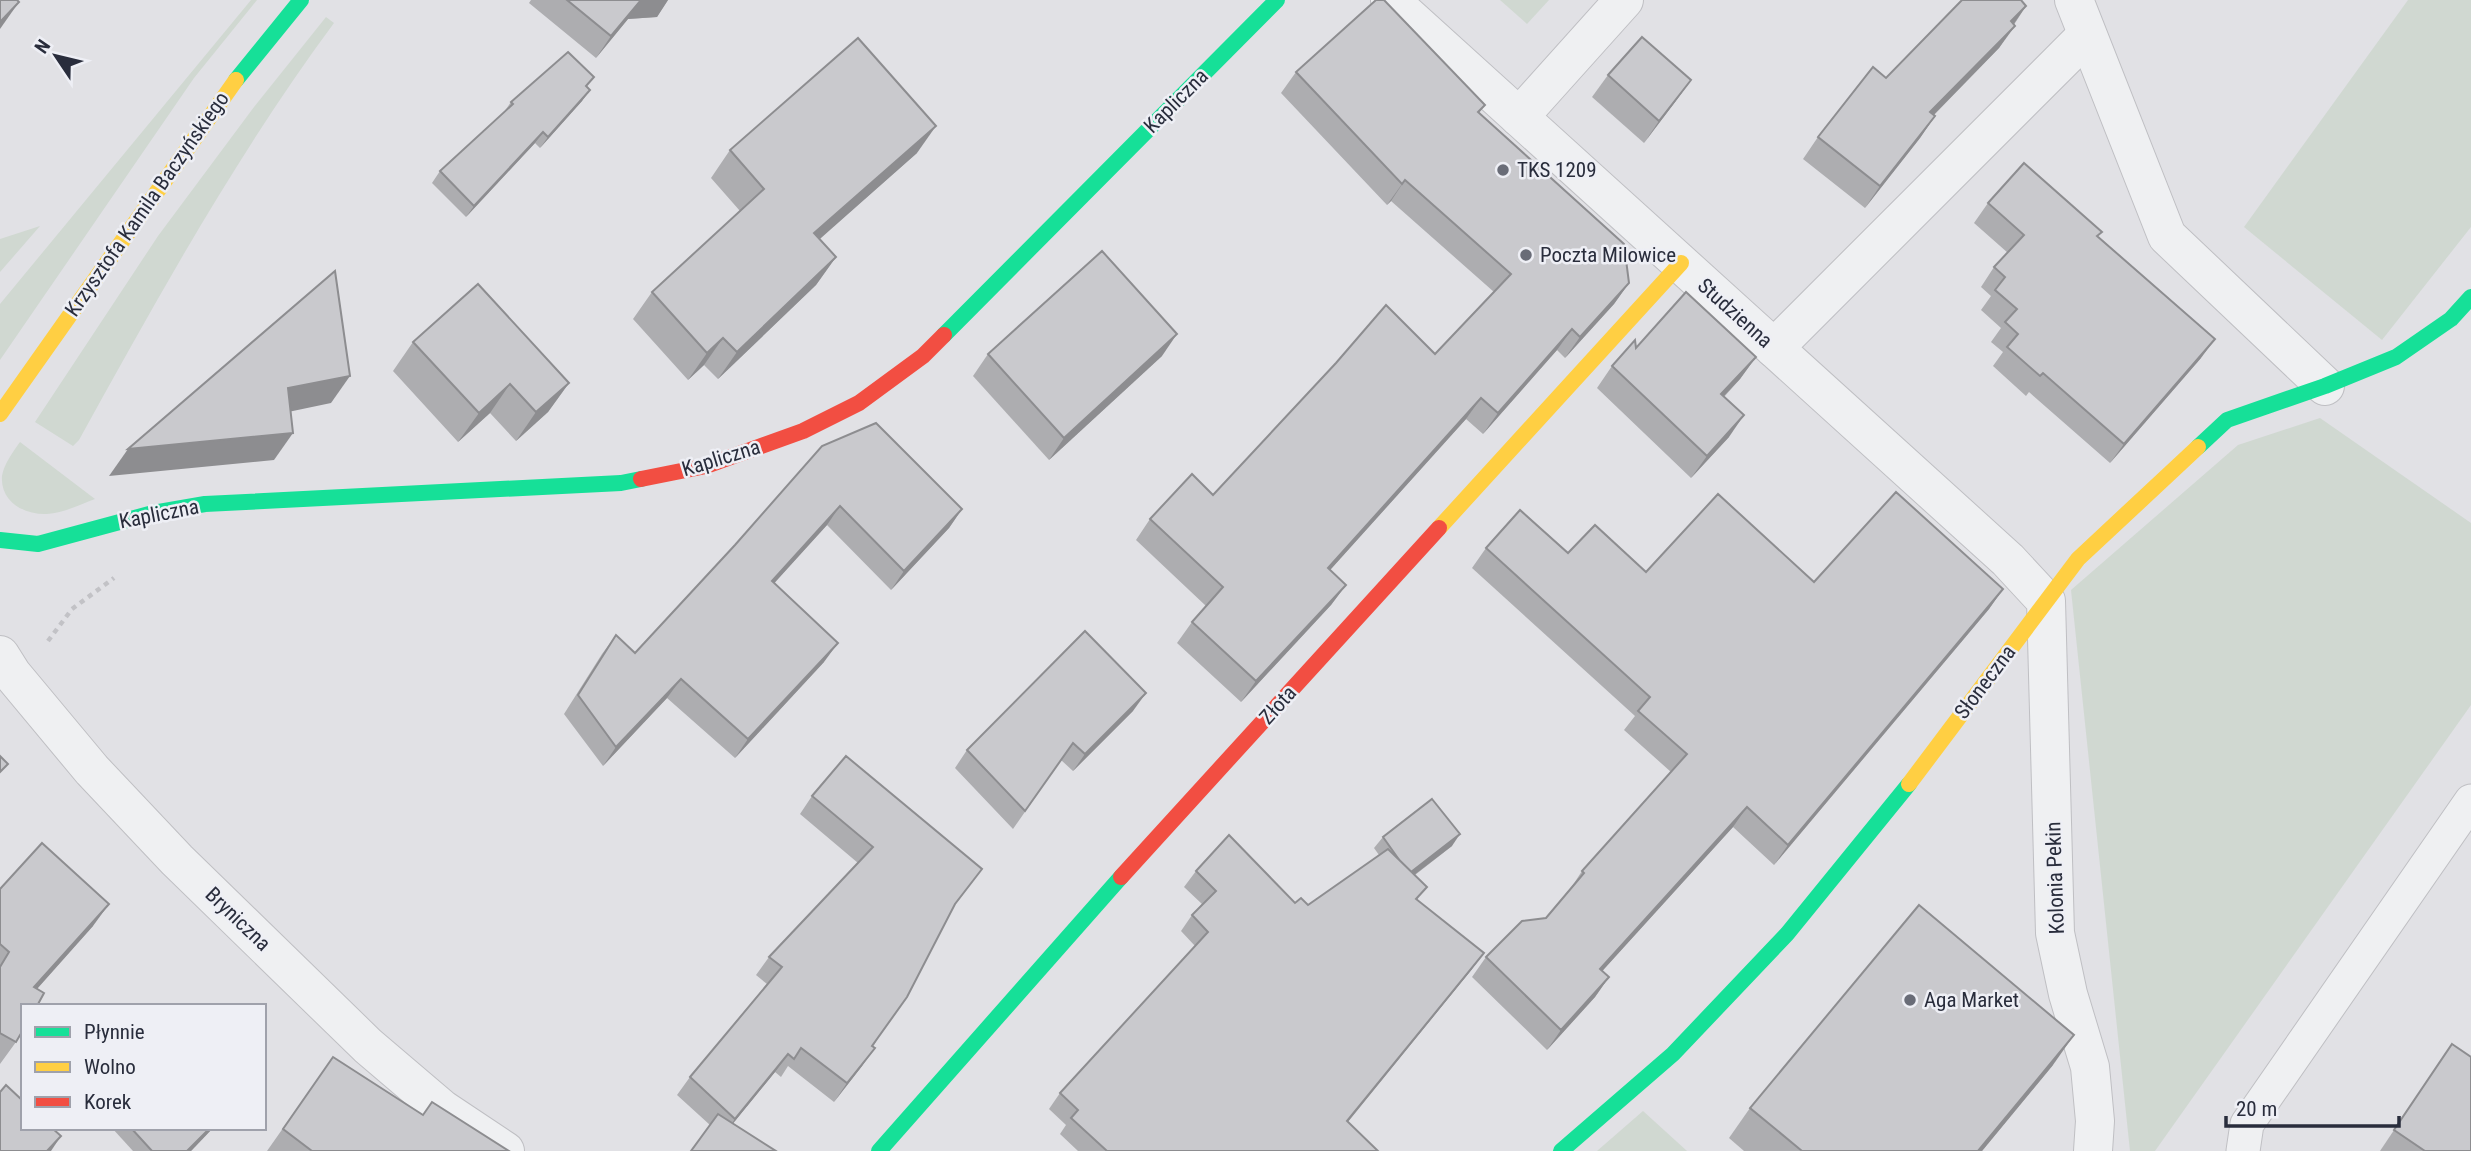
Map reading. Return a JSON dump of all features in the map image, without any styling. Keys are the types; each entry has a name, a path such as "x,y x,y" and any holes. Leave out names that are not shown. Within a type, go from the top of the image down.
{"street":[{"name":"Krzysztofa Kamila Baczyńskiego","path":"0,414 229,89 301,0"},
{"name":"Kapliczna","path":"0,540 38,544 129,519 205,504 621,483 706,466 803,431 859,403 923,356 1277,0"},
{"name":"Studzienna","path":"1390,0 2008,560 2046,601"},
{"path":"1519,117 1624,0"},
{"path":"1774,348 2080,17 2167,236 2325,386"},
{"name":"Złota","path":"879,1151 1101,899 1681,263"},
{"name":"Słoneczna","path":"1561,1151 1673,1054 1787,933 1915,776 2078,559 2227,420 2325,386 2396,356 2451,319 2471,298"},
{"name":"Kolonia Pekin","path":"2046,601 2055,933 2068,994 2090,1067 2095,1121 2093,1151"},
{"name":"Bryniczna","path":"0,655 12,674 92,769 177,860 368,1046 442,1109 505,1151"}],"lane":[{"path":"2243,1151 2247,1124 2471,801"}],"path":[{"path":"40,649 72,609 116,577"}],"shaded area":[{"path":"251,0 257,0 194,78 0,360 0,304"},
{"path":"1500,0 1549,0 1527,24"},
{"path":"2408,0 2471,0 2471,227 2382,340 2244,227"},
{"path":"326,17 334,23 264,123 232,175 79,440 73,446 35,422 158,236 254,107"},
{"path":"40,226 0,272 0,239"},
{"path":"2320,418 2471,523 2471,705 2155,1151 2130,1151 2071,590 2238,445"},
{"path":"20,442 95,499 47,514 30,512 16,505 5,493 2,476"},
{"path":"1643,1111 1687,1151 1597,1151"}],"building":[{"path":"0,0 19,2 0,22"},
{"path":"567,0 641,0 611,36"},
{"path":"1376,0 1384,0 1485,105 1478,112 1624,244 1629,283 1580,337 1572,329 1498,413 1481,398 1328,568 1346,585 1256,681 1192,622 1223,587 1150,519 1192,474 1213,495 1386,305 1435,354 1511,274 1405,180 1402,184 1296,72"},
{"path":"1962,0 2021,0 2026,6 2011,21 2015,26 1930,112 1935,116 1880,186 1818,137 1873,67 1886,78"},
{"path":"1642,37 1691,80 1659,121 1608,75"},
{"path":"858,38 936,126 814,233 836,257 737,352 723,338 707,353 652,292 764,189 730,150"},
{"path":"568,52 594,77 586,86 590,90 548,137 543,132 474,206 440,171 513,104 511,102"},
{"path":"2024,163 2102,232 2097,236 2215,339 2124,444 2043,373 2040,376 2007,347 2018,334 2005,322 2017,309 1995,290 2005,277 1994,267 2024,235 1988,203"},
{"path":"1102,251 1177,334 1064,438 988,354"},
{"path":"335,271 350,376 288,388 293,433 128,449"},
{"path":"478,284 569,383 536,412 510,384 479,413 413,342"},
{"path":"1686,292 1756,357 1721,394 1744,415 1707,456 1612,366 1635,340 1636,348"},
{"path":"876,423 962,509 904,571 840,506 772,581 838,643 748,739 681,679 616,747 578,695 616,635 635,653 822,446"},
{"path":"1896,492 2003,589 1788,845 1747,807 1600,969 1609,977 1561,1030 1486,957 1522,921 1546,918 1584,873 1582,871 1687,754 1638,711 1650,697 1486,548 1520,510 1568,553 1595,525 1646,572 1718,494 1814,582"},
{"path":"1085,631 1146,693 1085,754 1073,743 1025,811 967,750"},
{"path":"0,756 8,764 0,772"},
{"path":"846,756 982,869 955,904 907,997 872,1046 875,1048 847,1083 801,1048 794,1059 788,1054 735,1119 690,1077 782,967 769,957 873,847 812,796"},
{"path":"1432,799 1460,834 1411,872 1383,837"},
{"path":"1229,835 1295,903 1301,898 1308,905 1388,849 1427,887 1416,899 1484,953 1347,1121 1378,1151 1107,1151 1071,1118 1078,1110 1060,1093 1208,932 1192,915 1216,891 1196,871"},
{"path":"42,843 109,904 34,987 44,993 38,1004 21,1004 21,1033 16,1042 0,1033 0,967 9,952 0,944 0,889"},
{"name":"Aga Market","path":"1919,905 2074,1035 1978,1151 1802,1151 1750,1108"},
{"path":"2452,1044 2471,1057 2471,1151 2425,1151 2394,1130"},
{"path":"333,1057 423,1115 432,1102 509,1151 312,1151 283,1129"},
{"path":"6,1085 21,1099 21,1130 54,1130 61,1136 47,1151 0,1151 0,1092"},
{"path":"718,1114 776,1151 691,1151"},
{"path":"133,1130 208,1130 187,1151 152,1151"}],"traffic: fast":[{"path":"236,80 301,0"},
{"path":"944,335 1277,0"},
{"path":"2198,447 2227,420 2325,386 2396,357 2451,319 2471,297"},
{"path":"0,540 38,544 153,513 205,504 621,483 641,479"},
{"path":"1561,1151 1673,1054 1787,934 1909,784"},
{"path":"879,1151 1121,877"}],"traffic: slow":[{"path":"0,414 236,80"},
{"path":"1439,528 1681,263"},
{"path":"1909,784 2078,559 2198,447"}],"traffic: jam":[{"path":"641,479 706,466 803,431 859,403 923,356 944,335"},
{"path":"1121,877 1439,528"}],"place":[{"name":"TKS 1209","path":"1503,170"},
{"name":"Poczta Milowice","path":"1526,255"},
{"name":"Aga Market","path":"1910,1000"}]}
